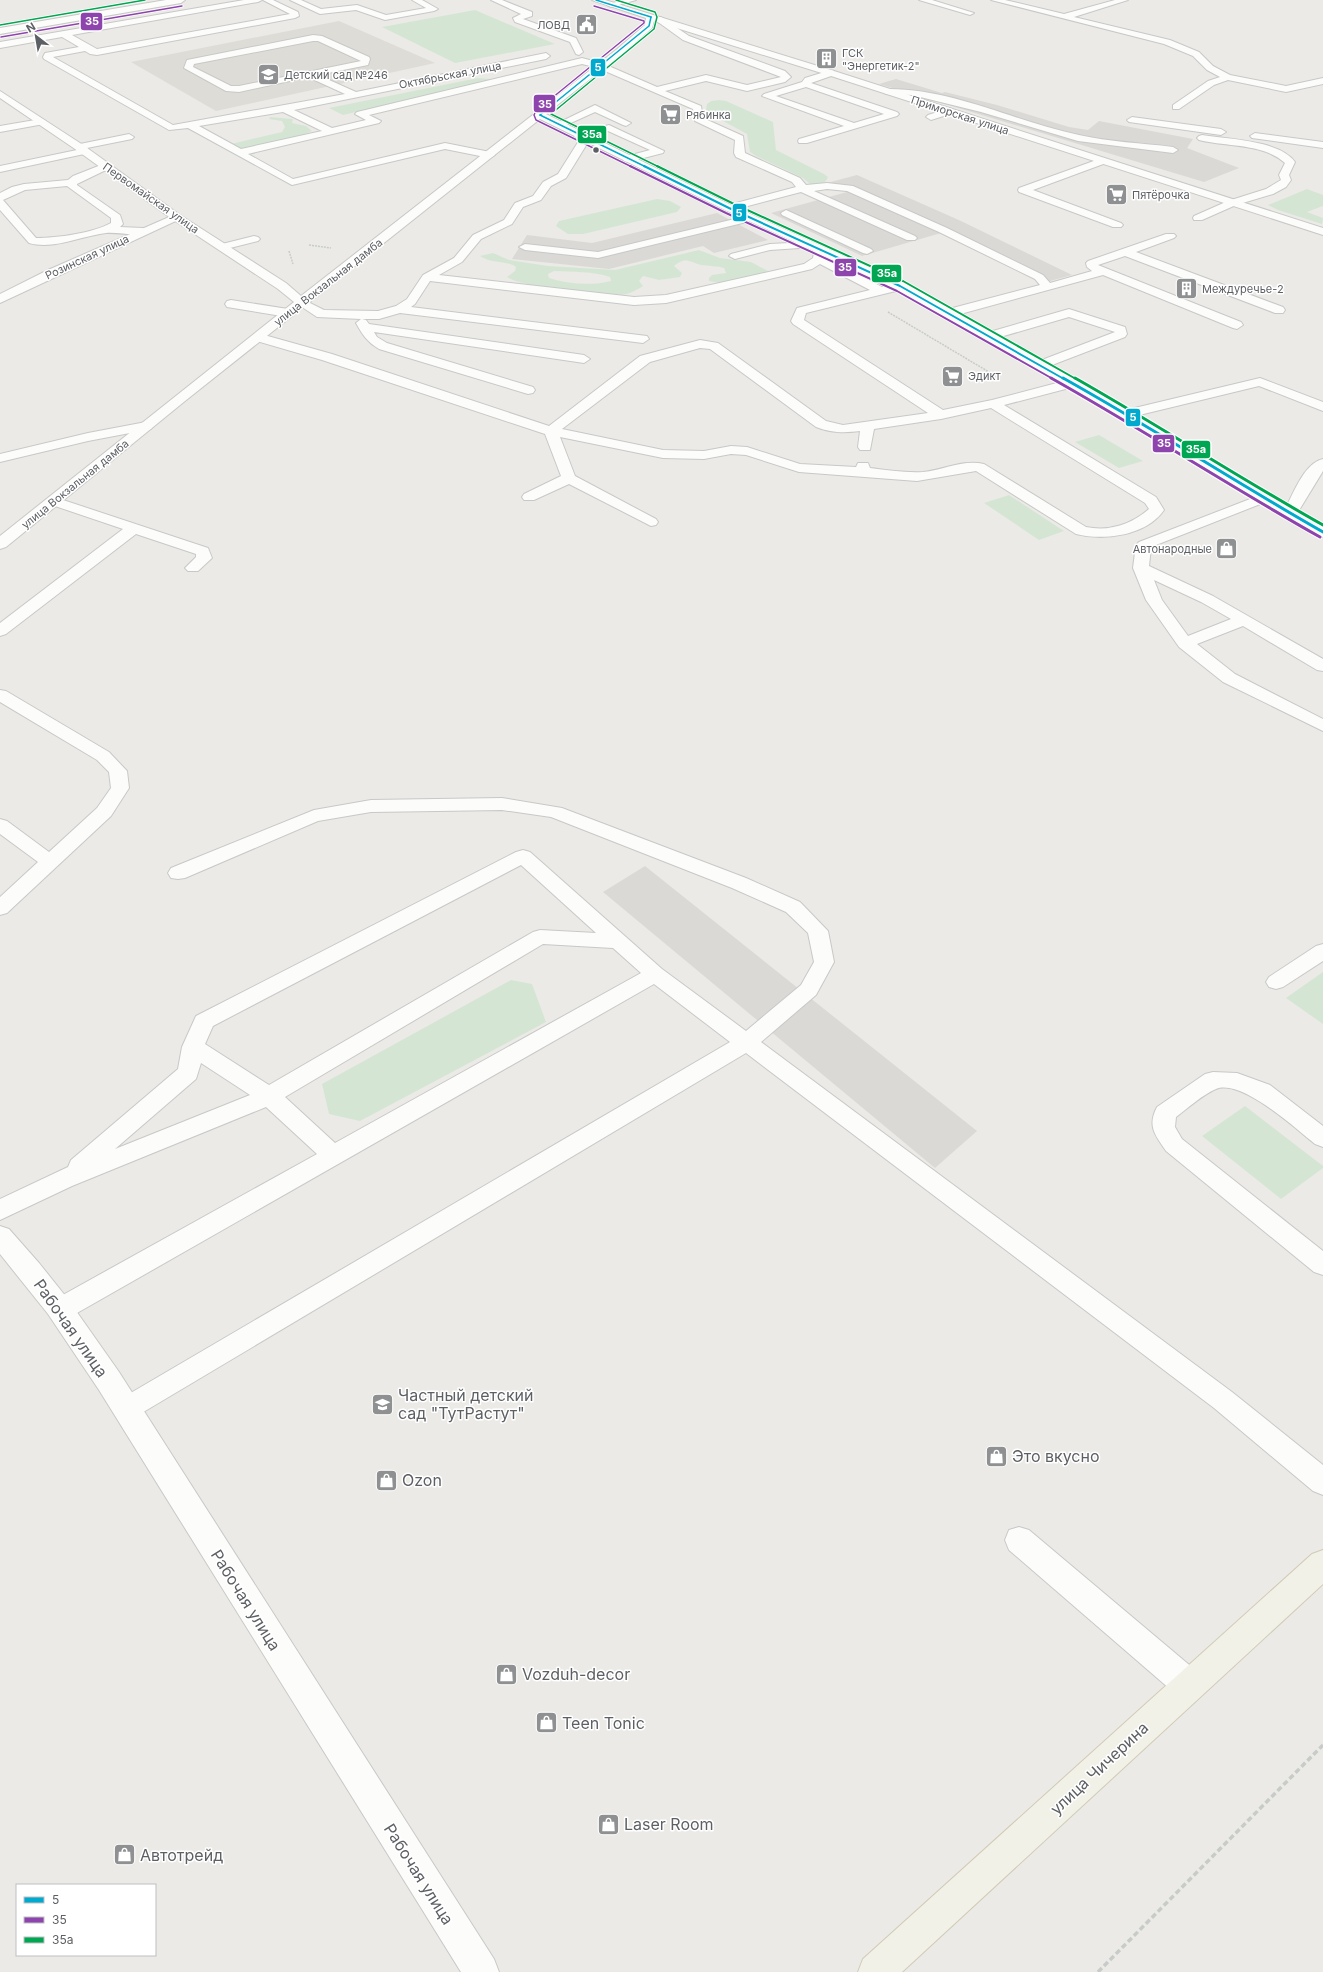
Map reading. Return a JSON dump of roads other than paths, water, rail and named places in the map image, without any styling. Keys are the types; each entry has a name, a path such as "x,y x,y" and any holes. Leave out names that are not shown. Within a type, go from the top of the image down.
{"main road":[{"path":"0,31 181,0"},
{"name":"Приморская улица","path":"596,0 612,8 651,17 831,73 1323,232"},
{"name":"улица Вокзальная дамба","path":"0,544 288,313 612,58 649,26 651,17"},
{"name":"Первомайская улица","path":"0,94 82,149 176,217 282,286 302,303"},
{"path":"540,115 582,137 819,252 900,286 990,336 1039,366 1128,414 1263,498 1323,532"},
{"name":"Розинская улица","path":"0,299 52,273 176,217"},
{"path":"1290,513 1314,471 1323,463"},
{"name":"Рабочая улица","path":"0,1236 26,1265 61,1309 126,1409 481,1972"},
{"name":"улица Чичерина","path":"876,1972 1323,1564"}],"lane":[{"path":"0,45 258,0"},
{"path":"64,34 93,52 103,52 296,16 295,14 267,0"},
{"path":"294,0 320,12 357,7 386,18 434,9 416,0"},
{"path":"495,0 529,14 517,18 518,20 573,40 575,52 612,58"},
{"path":"612,8 632,0"},
{"path":"923,0 970,13"},
{"path":"995,0 1167,42 1196,54 1210,68 1227,77 1286,89 1323,81"},
{"path":"1064,17 1124,0"},
{"path":"656,90 713,78 737,86 756,88 782,80 786,77 782,73 686,38 661,20"},
{"path":"309,74 364,63 366,59 319,38 313,38 190,62 188,68 229,89 239,89 309,74 353,94"},
{"name":"Октябрьская улица","path":"86,48 48,55 47,57 172,128 284,108 559,53"},
{"path":"238,153 376,121 360,114 582,61 601,66 698,108 698,119 740,138 741,143 738,149 740,155 796,180 801,185 802,189 911,238"},
{"path":"806,84 808,80 831,73"},
{"path":"1176,107 1211,83 1227,77"},
{"path":"803,141 854,126 894,114 806,84 767,96 854,126"},
{"path":"889,92 912,92 984,110 1078,138 1173,150"},
{"path":"284,108 330,132"},
{"path":"559,125 595,108 626,123 614,131"},
{"path":"931,117 950,111"},
{"path":"1132,120 1323,145"},
{"path":"0,129 41,122"},
{"path":"189,126 292,182 445,146 490,155"},
{"path":"302,303 321,314 357,316 379,315 400,309 411,301 427,277 458,260 477,237 508,222 519,205 537,198 548,184 562,176 582,137 609,128 659,151 628,159"},
{"path":"0,169 129,137"},
{"path":"1198,218 1233,203 1254,197 1283,184 1286,180 1284,175 1290,162 1286,156 1273,151 1202,138"},
{"path":"1078,153 1085,150 1086,139"},
{"path":"1102,161 1023,190 1117,225"},
{"path":"0,198 14,189 71,183 77,178 106,166"},
{"path":"71,183 73,187 116,217 117,224 107,230"},
{"path":"729,208 802,189 827,186 849,188 943,230 1039,277 1047,287"},
{"path":"0,203 33,241 51,240 107,230 143,231"},
{"path":"735,256 770,247 819,252 862,249 786,213"},
{"path":"525,247 598,255 751,218"},
{"path":"1170,236 1092,263 1094,267 1237,325"},
{"path":"222,247 254,239"},
{"path":"427,277 634,301 666,300 808,267 819,252"},
{"path":"819,252 881,291"},
{"path":"1124,252 1279,310"},
{"path":"949,313 1104,271"},
{"path":"900,286 801,310 797,321 940,415"},
{"path":"231,304 288,313"},
{"path":"400,309 643,339"},
{"path":"990,336 1069,313 1121,330 1122,334 1039,366"},
{"path":"357,316 372,339 383,346 528,390"},
{"path":"364,327 584,359"},
{"path":"257,338 327,357 551,431 663,454 704,455 732,450 747,451 799,468 863,469 923,476 942,473 964,466 979,467 1081,532 1094,535 1109,534 1148,520 1157,510 1151,500 993,404"},
{"path":"551,431 645,358 700,344 714,346 821,424 831,428 843,429 940,415 993,404 1072,383"},
{"path":"1128,414 1260,382 1323,407"},
{"path":"865,447 868,425"},
{"path":"0,458 88,437 146,426"},
{"path":"551,431 569,478 651,522"},
{"path":"529,497 569,478"},
{"path":"1263,498 1144,546 1141,568 1154,600 1185,643 1229,678 1323,726"},
{"path":"54,501 203,551 204,558 193,568"},
{"path":"0,631 134,528"},
{"path":"1141,568 1207,598 1323,666"},
{"path":"1185,643 1244,620"},
{"path":"0,695 103,756 118,771 120,788 104,812 0,908"},
{"path":"126,1409 746,1043 809,990 824,962 818,931 793,907 739,883 555,812 502,804 371,806 314,816 178,873"},
{"path":"0,825 50,862"},
{"path":"64,1179 188,1072 193,1047 204,1021 523,856 655,974 1216,1395 1323,1482"},
{"path":"0,1210 64,1179 269,1096 540,937 618,941"},
{"path":"1276,982 1323,951"},
{"path":"61,1309 655,974"},
{"path":"193,1047 269,1096 333,1155"},
{"path":"1323,1138 1262,1091 1238,1081 1214,1080 1165,1113 1163,1128 1174,1145 1323,1265"},
{"path":"1019,1540 1189,1685"}],"place":[{"name":"ЛОВД","path":"586,25"},
{"name":"ГСК \"Энергетик-2\"","path":"827,59"},
{"name":"Детский сад №246","path":"269,75"},
{"name":"Рябинка","path":"670,115"},
{"name":"Пятёрочка","path":"1117,195"},
{"name":"Междуречье-2","path":"1186,289"},
{"name":"Эдикт","path":"952,376"},
{"name":"Автонародные","path":"1227,549"},
{"name":"Частный детский сад \"ТутРастут\"","path":"383,1404"},
{"name":"Это вкусно","path":"997,1456"},
{"name":"Ozon","path":"386,1480"},
{"name":"Vozduh-decor","path":"507,1674"},
{"name":"Teen Tonic","path":"547,1723"},
{"name":"Laser Room","path":"608,1824"},
{"name":"Автотрейд","path":"124,1855"}]}
